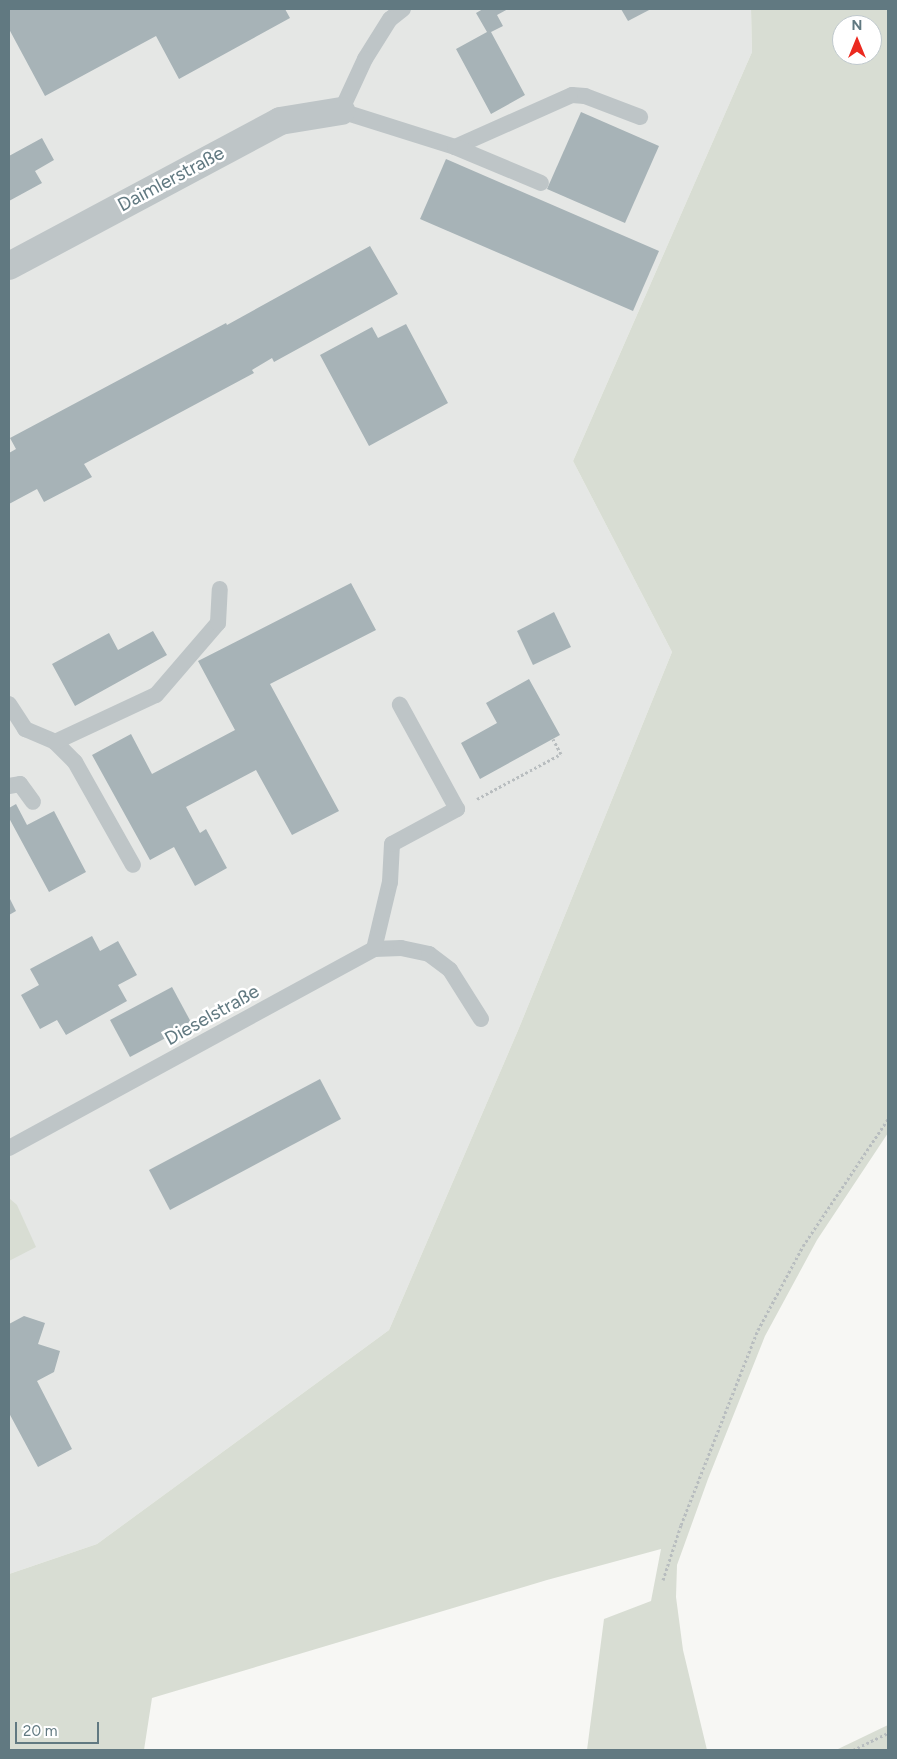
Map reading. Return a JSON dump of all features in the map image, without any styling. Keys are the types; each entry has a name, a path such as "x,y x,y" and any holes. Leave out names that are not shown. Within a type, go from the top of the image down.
{"street":[{"name":"Daimlerstraße","path":"9,266 280,121 341,111"}],"lane":[{"path":"403,9 390,19 370,51 341,111 455,147 541,183"},
{"path":"455,147 572,95 586,96 640,117"},
{"path":"55,742 156,695 218,623 220,589"},
{"path":"9,704 25,729 55,742 75,762 133,865"},
{"path":"400,705 457,810 392,844 390,882 374,949 401,948 429,954 450,970 481,1019"},
{"path":"9,786 20,784 33,802"},
{"name":"Dieselstraße","path":"9,1148 374,949"}],"path":[{"path":"457,810 561,754 552,739"},
{"path":"663,1580 681,1525 758,1330 803,1246 888,1119"},
{"path":"853,1750 888,1734"}],"shaded area":[{"path":"9,9 751,9 752,52 573,461 672,652 519,1028 389,1330 97,1544 9,1574"},
{"path":"751,9 888,9 888,1133 817,1240 765,1336 708,1479 677,1565 676,1597 683,1650 707,1750 587,1750 604,1619 651,1601 661,1549 547,1580 152,1698 144,1750 9,1750 9,1574 97,1544 389,1330 519,1028 672,652 573,461 752,52"},
{"path":"9,1198 17,1205 36,1247 9,1261"},
{"path":"888,1725 888,1750 836,1750"}],"building":[{"path":"9,9 285,9 290,18 179,79 156,36 45,96 9,29"},
{"path":"483,9 508,9 497,15 503,26 491,32 525,95 491,114 456,49 487,32 476,13"},
{"path":"621,9 651,9 628,21"},
{"path":"581,112 659,146 625,223 547,189"},
{"path":"42,138 54,160 35,171 42,183 9,201 9,156"},
{"path":"446,159 659,251 633,311 420,219"},
{"path":"370,246 398,294 274,362 272,358 252,370 254,373 84,464 92,477 44,502 37,489 9,504 9,453 16,449 10,438 226,323 227,325"},
{"path":"406,324 448,403 369,446 320,355 372,327 378,338"},
{"path":"351,583 376,630 270,684 339,811 292,835 256,770 186,807 200,833 206,829 227,868 195,886 174,847 150,860 92,755 131,734 152,774 235,730 198,661"},
{"path":"554,612 571,647 533,665 517,631"},
{"path":"153,631 167,655 75,706 52,664 109,633 118,650"},
{"path":"529,679 560,735 480,779 461,743 497,723 486,703"},
{"path":"16,804 27,825 54,811 86,872 49,892 9,818 9,808"},
{"path":"9,897 16,911 9,915"},
{"path":"92,936 100,951 118,941 137,975 118,985 127,1001 66,1035 57,1020 40,1029 21,995 39,985 30,969"},
{"path":"172,987 192,1024 130,1057 110,1020"},
{"path":"320,1079 341,1119 170,1210 149,1170"},
{"path":"24,1316 45,1323 38,1344 60,1351 54,1372 37,1381 72,1449 38,1467 9,1413 9,1324"}]}
